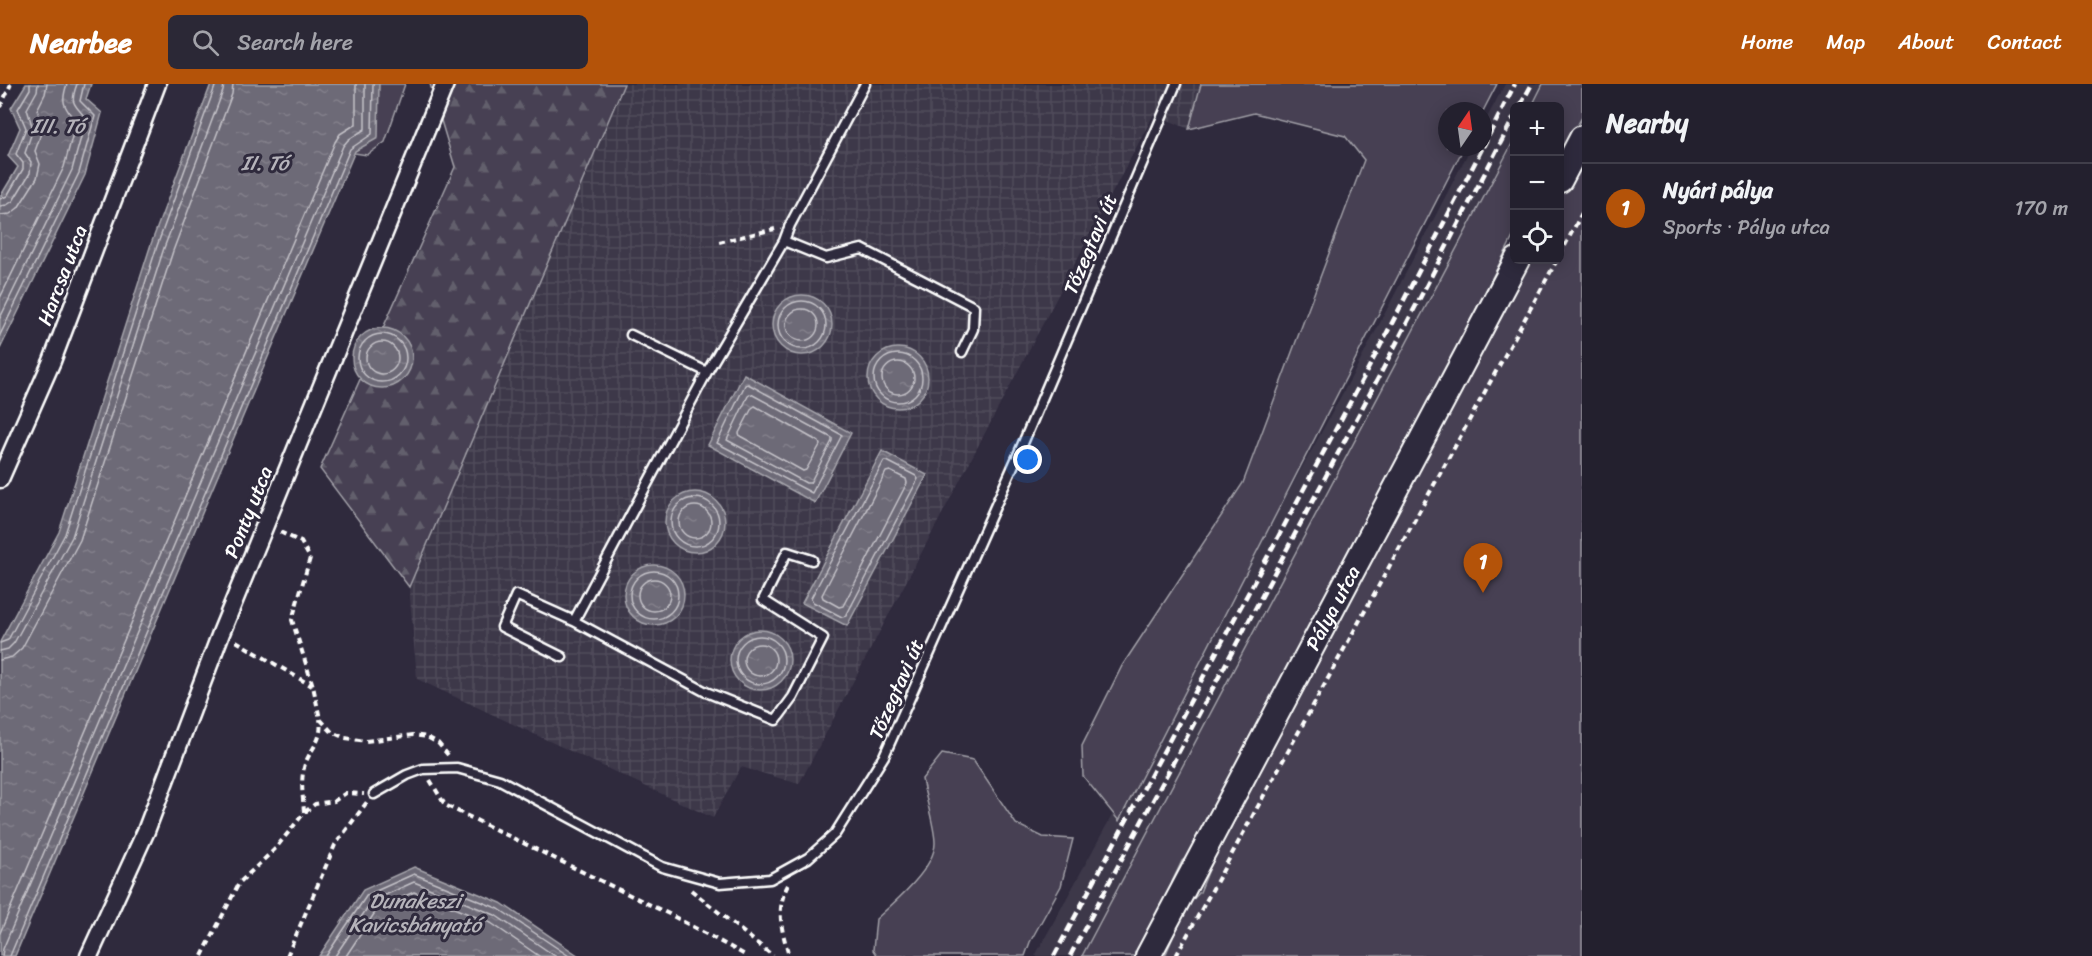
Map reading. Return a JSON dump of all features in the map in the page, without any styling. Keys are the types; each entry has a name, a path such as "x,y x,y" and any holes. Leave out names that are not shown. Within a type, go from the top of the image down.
{"street":[{"name":"Harcsa utca","path":"0,479 52,361 157,84"},
{"name":"Ponty utca","path":"89,956 146,831 221,633 445,84"},
{"path":"1564,172 1582,138"},
{"name":"Pálya utca","path":"1148,956 1515,264"}],"lane":[{"path":"574,621 707,372 784,241 790,225 865,84"},
{"name":"Tőzegtavi út","path":"374,794 407,775 423,769 457,768 500,780 662,867 720,883 770,879 808,858 835,834 884,756 1018,455 1176,84"},
{"path":"784,241 826,258 862,249 974,307 974,329 962,352"},
{"path":"631,335 707,372"},
{"path":"562,657 502,627 516,595 574,621 706,692 776,720 793,697 823,638 763,600 787,552 812,560"}],"path":[{"path":"0,106 11,84"},
{"path":"1564,247 1582,213"},
{"path":"719,242 790,225"},
{"path":"1176,956 1555,264"},
{"path":"265,524 301,542 310,558 292,620 313,686 321,731 305,764 302,789 304,813"},
{"path":"221,633 313,686"},
{"path":"320,719 332,732 345,738 366,741 413,735 428,737 438,743 457,768"},
{"path":"423,769 445,805 669,914 747,956"},
{"path":"202,956 239,883 274,849 304,813 315,804 334,801 345,794 374,794"},
{"path":"287,956 335,845 374,794"},
{"path":"789,956 780,913 783,894 808,858"},
{"path":"690,889 773,956"}],"shaded area":[{"path":"624,84 1200,84 1189,129 1154,114 799,784 741,767 713,818 417,679 409,587"},
{"path":"1505,84 1543,84 1534,102 1510,102 1510,148 1082,956 1035,956 1357,367 1466,156 1492,156 1492,108"}],"green space":[{"path":"297,84 405,84 385,142 367,155 284,142"},
{"path":"430,84 624,84 409,587 320,469 455,167"},
{"path":"1201,84 1497,84 1488,102 1438,102 1438,156 1459,156 1119,821 1083,776 1082,746 1122,666 1243,483 1364,160 1345,136 1254,113 1189,129"},
{"path":"1543,84 1582,84 1582,117 1564,149 1564,102 1534,102"},
{"path":"1510,148 1510,243 1256,740 1198,847 1182,861 1172,882 1169,908 1149,956 1082,956"},
{"path":"1582,160 1582,956 1165,956 1186,907 1200,892 1230,817 1247,798 1271,728 1294,706 1295,695 1322,619 1347,606 1350,580 1354,572 1366,572 1374,557 1373,546 1385,525 1392,524 1395,507 1518,264 1564,264 1564,173"},
{"path":"942,754 973,760 1016,824 1043,837 1073,839 1061,886 1030,942 1025,956 877,956 873,950 876,919 921,874 933,853 935,836 922,779"}],"water":[{"name":"III. Tó","path":"26,84 91,84 86,99 102,113 85,175 0,349 0,197 18,167 8,156 20,128 11,108"},
{"name":"II. Tó","path":"211,84 379,84 378,138 355,151 15,956 0,956 0,642 59,532 151,244"},
{"path":"796,295 808,295 819,300 827,308 832,325 830,337 819,350 808,355 796,355 785,350 777,342 772,331 772,319 777,308 785,300"},
{"path":"376,328 388,328 399,333 407,341 412,358 410,370 399,383 388,388 376,388 365,383 357,375 352,364 352,352 357,341 365,333"},
{"path":"892,348 904,348 915,353 923,361 928,378 926,390 915,403 904,408 892,408 881,403 873,395 868,384 868,372 873,361 881,353"},
{"path":"744,374 851,433 815,503 708,445"},
{"path":"882,451 927,475 847,626 802,603"},
{"path":"689,492 701,492 712,497 720,505 725,522 723,534 712,547 701,552 689,552 678,547 670,539 665,528 665,516 670,505 678,497"},
{"path":"648,565 660,565 671,570 679,578 684,595 682,607 671,620 660,625 648,625 637,620 629,612 624,601 624,589 629,578 637,570"},
{"path":"754,630 766,630 777,635 785,643 790,660 788,672 777,685 766,690 754,690 743,685 735,677 730,666 730,654 735,643 743,635"},
{"name":"Dunakeszi Kavicsbányató","path":"414,867 501,903 579,956 319,956 363,890"}],"railway":[{"path":"1492,129 1515,84"},
{"path":"1522,102 1532,84"},
{"path":"1070,956 1384,367 1510,125"},
{"path":"1054,956 1376,354 1478,156"}],"place":[{"name":"Nyári pálya","path":"1483,593"}]}
